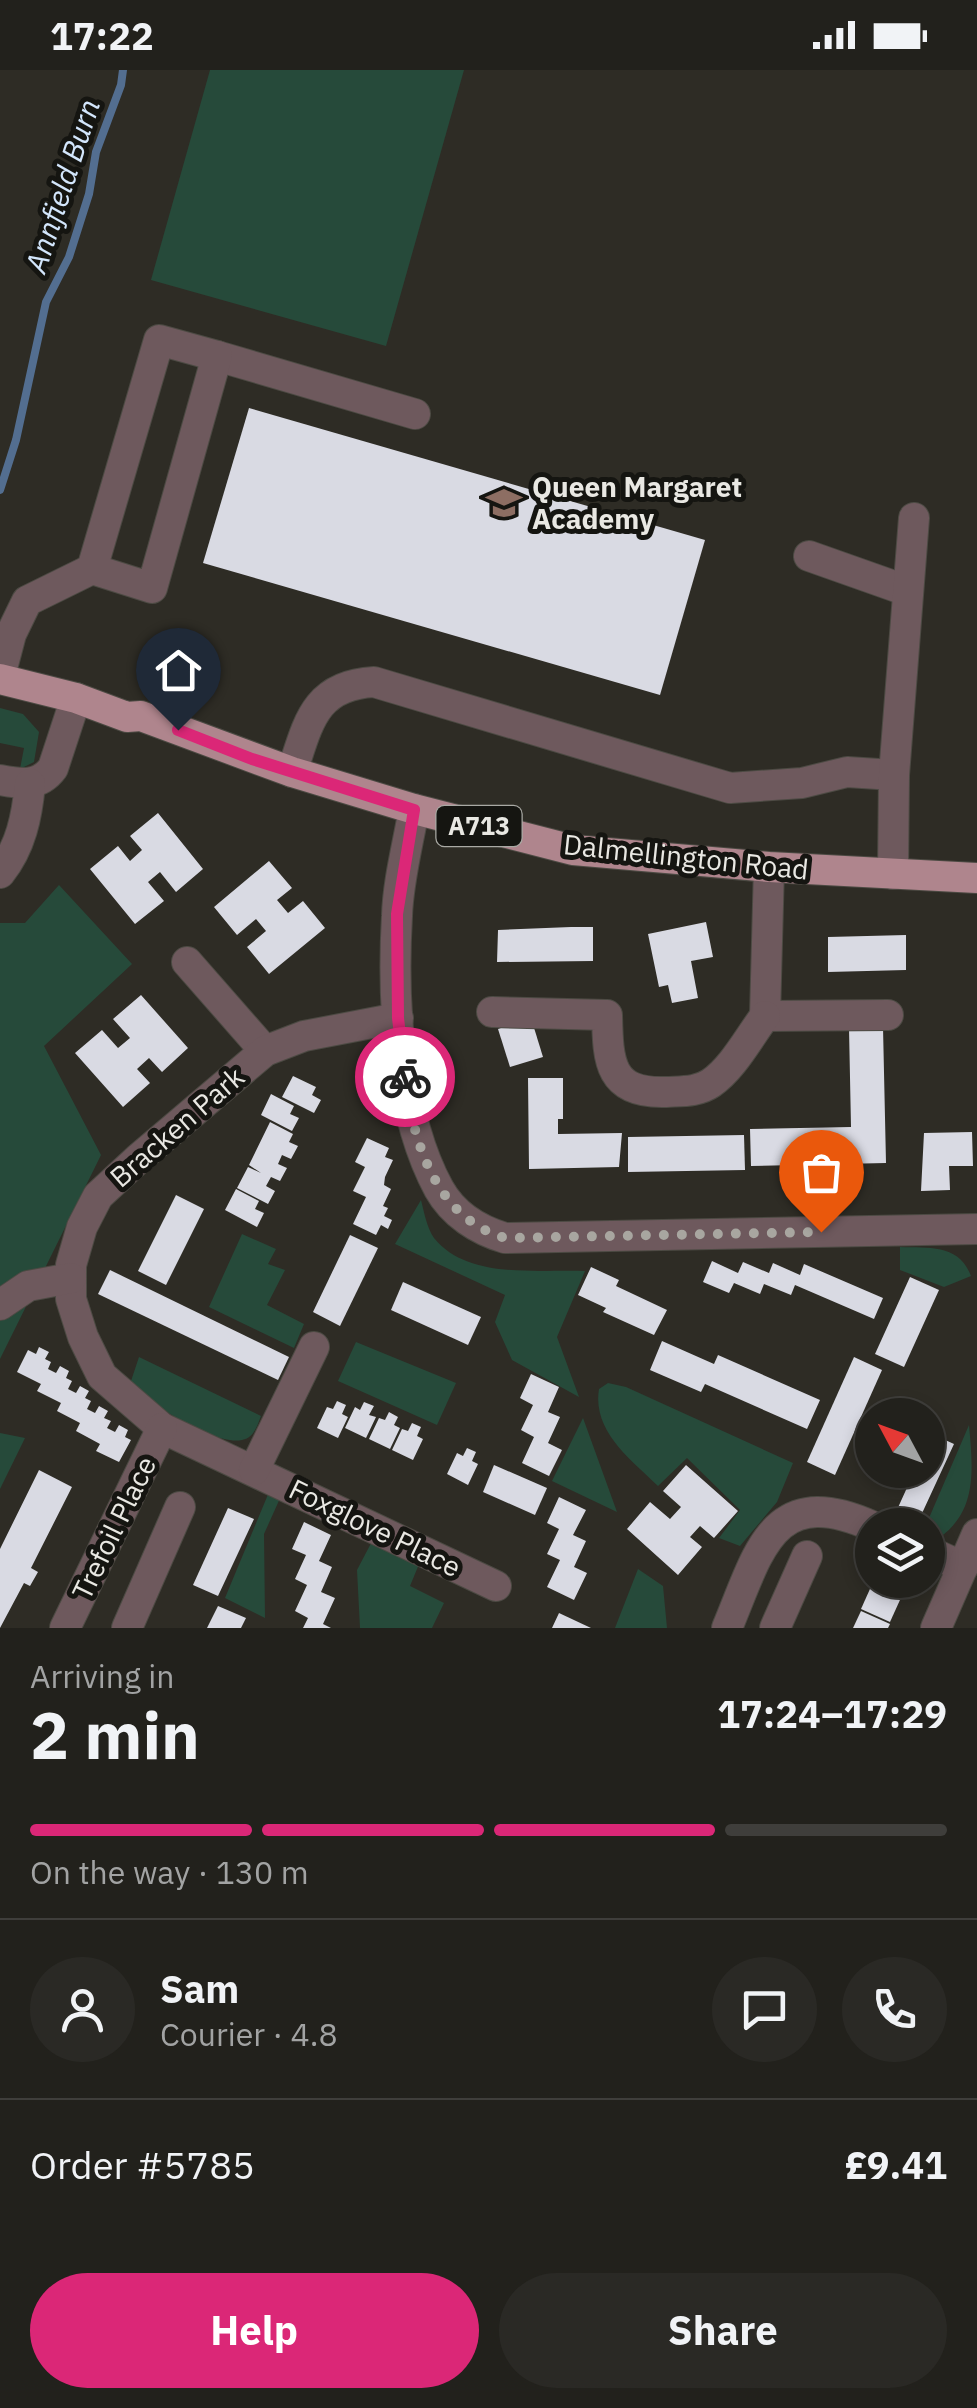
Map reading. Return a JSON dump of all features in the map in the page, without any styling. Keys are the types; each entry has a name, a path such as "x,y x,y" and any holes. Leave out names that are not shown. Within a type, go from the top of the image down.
{"main road":[{"name":"Dalmellington Road","path":"0,678 76,698 127,718 141,716 292,772 414,810 573,850 769,867 977,878"}],"street":[{"path":"92,569 158,340 415,414"},
{"path":"0,678 12,634 27,600 92,569 152,588 217,356"},
{"path":"893,874 894,775 914,518"},
{"path":"809,556 908,591"},
{"path":"292,772 310,716 330,694 355,683 374,682 730,788 802,783 847,772 894,775"},
{"path":"0,873 23,830 15,782 46,778 53,768 76,698"},
{"path":"414,810 397,914 398,1018 417,1138 440,1192 462,1217 484,1232 505,1238 977,1228"},
{"path":"492,1012 607,1015 608,1058 616,1075 628,1086 651,1092 691,1091 711,1083 765,1016 769,867"},
{"path":"187,962 265,1051"},
{"path":"765,1016 888,1015"},
{"name":"Bracken Park","path":"162,1428 102,1376 83,1336 72,1299 71,1265 82,1227 98,1196 265,1051 304,1036 398,1018"},
{"path":"0,1305 28,1286 71,1278"},
{"name":"Foxglove Place","path":"254,1470 314,1347"},
{"name":"Foxglove Place","path":"162,1428 496,1586"},
{"name":"Trefoil Place","path":"66,1628 162,1428"},
{"path":"127,1628 180,1507"},
{"path":"726,1628 768,1538 788,1518 830,1511 855,1520"},
{"path":"936,1628 977,1534"},
{"path":"775,1628 807,1556"},
{"path":"100,1557 150,1581"},
{"path":"945,1559 962,1567"}],"green space":[{"path":"210,70 464,70 386,346 151,280"},
{"path":"0,708 23,714 39,732 34,762 20,769 24,748 0,743"},
{"path":"59,885 132,964 44,1046 101,1155 0,1359 0,923 25,923"},
{"path":"421,1200 434,1238 465,1261 504,1270 585,1271 557,1337 579,1397 512,1360 495,1322 505,1295 395,1244"},
{"path":"242,1234 276,1249 268,1264 285,1270 267,1305 304,1324 294,1348 209,1307"},
{"path":"900,1247 951,1253 971,1276 944,1287 900,1270"},
{"path":"356,1342 456,1383 437,1425 338,1381"},
{"path":"139,1357 261,1416 254,1431 246,1439 230,1440 199,1430 166,1411 131,1381"},
{"path":"608,1383 626,1387 793,1463 777,1502 740,1546 719,1538 740,1510 687,1458 658,1486 616,1444 601,1418 598,1404 599,1389"},
{"path":"583,1418 617,1512 552,1481"},
{"path":"969,1425 971,1472 967,1500 962,1513 945,1533 945,1508 933,1508"},
{"path":"0,1433 25,1438 0,1489"},
{"path":"274,1480 286,1485 264,1534 265,1618 225,1598"},
{"path":"378,1530 424,1552 410,1586 444,1603 432,1628 360,1628 357,1570"},
{"path":"638,1569 663,1586 667,1628 615,1628"}],"building":[{"path":"249,408 705,540 660,695 203,563"},
{"path":"158,813 203,869 176,892 160,872 148,882 164,901 135,924 90,869 118,846 130,861 142,850 130,836"},
{"path":"269,861 292,888 277,900 288,913 303,901 325,928 269,974 247,947 266,931 256,919 237,935 214,907"},
{"path":"706,922 713,957 691,961 698,998 672,1003 668,985 659,987 648,934"},
{"path":"593,927 593,961 497,962 498,930"},
{"path":"906,935 906,970 828,972 828,937"},
{"path":"141,995 188,1048 162,1072 149,1058 137,1069 150,1083 123,1107 75,1053 102,1030 118,1048 130,1038 113,1019"},
{"path":"531,1018 543,1057 510,1067 498,1029"},
{"path":"883,1027 886,1163 751,1166 750,1129 851,1127 849,1028"},
{"path":"293,1076 316,1087 312,1095 321,1100 314,1113 282,1097"},
{"path":"528,1078 563,1078 563,1119 558,1119 558,1134 622,1133 619,1167 529,1169"},
{"path":"271,1094 294,1106 290,1114 299,1118 292,1131 261,1115"},
{"path":"270,1122 293,1134 289,1142 298,1146 291,1159 282,1155 278,1164 287,1168 280,1181 271,1177 266,1186 275,1191 268,1204 237,1188 248,1167 261,1173 249,1165"},
{"path":"972,1132 973,1166 949,1166 950,1190 921,1191 924,1133"},
{"path":"744,1135 745,1170 628,1172 628,1137"},
{"path":"367,1138 389,1148 385,1157 393,1160 384,1185 391,1189 383,1206 388,1208 384,1216 392,1220 388,1229 381,1225 376,1235 353,1224 366,1197 353,1191 365,1167 355,1162"},
{"path":"236,1189 259,1201 255,1209 264,1213 257,1227 225,1210"},
{"path":"176,1195 204,1209 166,1285 138,1271"},
{"path":"350,1235 378,1248 340,1326 313,1312"},
{"path":"712,1261 738,1273 743,1262 769,1273 773,1263 800,1275 804,1264 883,1298 874,1319 795,1285 791,1295 764,1284 760,1294 734,1283 729,1293 703,1282"},
{"path":"591,1267 619,1280 616,1286 667,1310 654,1335 603,1312 606,1308 578,1295"},
{"path":"110,1270 289,1357 278,1380 98,1294"},
{"path":"910,1277 939,1290 904,1367 875,1354"},
{"path":"403,1282 481,1317 468,1345 391,1310"},
{"path":"662,1341 714,1364 718,1355 820,1400 807,1429 705,1384 701,1392 650,1370"},
{"path":"39,1347 49,1352 45,1359 51,1362 48,1369 56,1373 60,1366 69,1371 66,1378 72,1381 68,1389 76,1393 80,1386 89,1391 85,1398 91,1401 87,1409 95,1413 99,1406 108,1411 104,1418 111,1421 107,1428 115,1432 119,1425 128,1430 125,1437 131,1440 119,1462 96,1451 100,1444 76,1431 80,1423 57,1411 61,1403 37,1391 41,1384 17,1372 28,1350 36,1354"},
{"path":"854,1357 882,1370 869,1398 855,1398 855,1430 835,1475 807,1462"},
{"path":"531,1374 559,1387 548,1412 560,1417 548,1443 562,1450 549,1476 522,1463 534,1437 521,1430 533,1405 520,1398"},
{"path":"337,1401 346,1405 342,1414 348,1417 338,1438 317,1428 327,1407 333,1409"},
{"path":"364,1402 374,1406 369,1415 376,1417 366,1438 345,1428 355,1407 360,1410"},
{"path":"389,1412 398,1417 394,1425 400,1428 390,1449 369,1439 379,1418 385,1420"},
{"path":"412,1423 421,1427 417,1436 423,1439 413,1460 392,1450 402,1429 408,1431"},
{"path":"945,1440 954,1444 945,1464"},
{"path":"467,1448 476,1452 472,1461 478,1464 468,1485 447,1474 457,1453 463,1456"},
{"path":"494,1465 547,1488 535,1515 483,1492"},
{"path":"686,1465 738,1511 714,1538 700,1526 690,1537 702,1547 678,1575 627,1529 650,1502 670,1519 681,1507 663,1491"},
{"path":"39,1470 72,1487 31,1568 38,1572 30,1586 24,1583 0,1628 0,1549"},
{"path":"907,1488 934,1488 924,1508 898,1508"},
{"path":"559,1497 586,1510 573,1535 586,1541 574,1567 587,1573 574,1600 547,1587 560,1560 547,1554 559,1529 547,1523"},
{"path":"228,1508 254,1519 218,1596 193,1585"},
{"path":"304,1522 331,1535 319,1561 332,1567 321,1592 335,1598 323,1624 331,1628 303,1628 308,1618 295,1611 307,1585 295,1579 306,1555 292,1549"},
{"path":"866,1598 901,1598 890,1622 861,1609"},
{"path":"218,1606 246,1618 241,1628 207,1628"},
{"path":"861,1611 890,1624 888,1628 853,1628"},
{"path":"559,1613 591,1628 552,1628"}],"waterway":[{"name":"Annfield Burn","path":"0,490 16,440 46,302 69,257 89,194 96,152 123,70"}],"way so far":[{"path":"405,1077 417,1138 440,1192 462,1217 484,1232 505,1238 821,1232"}],"place":[{"name":"Queen Margaret Academy","path":"504,503"}],"route":[{"path":"178,730 252,759 414,810 397,914 398,1018 405,1077"}]}
